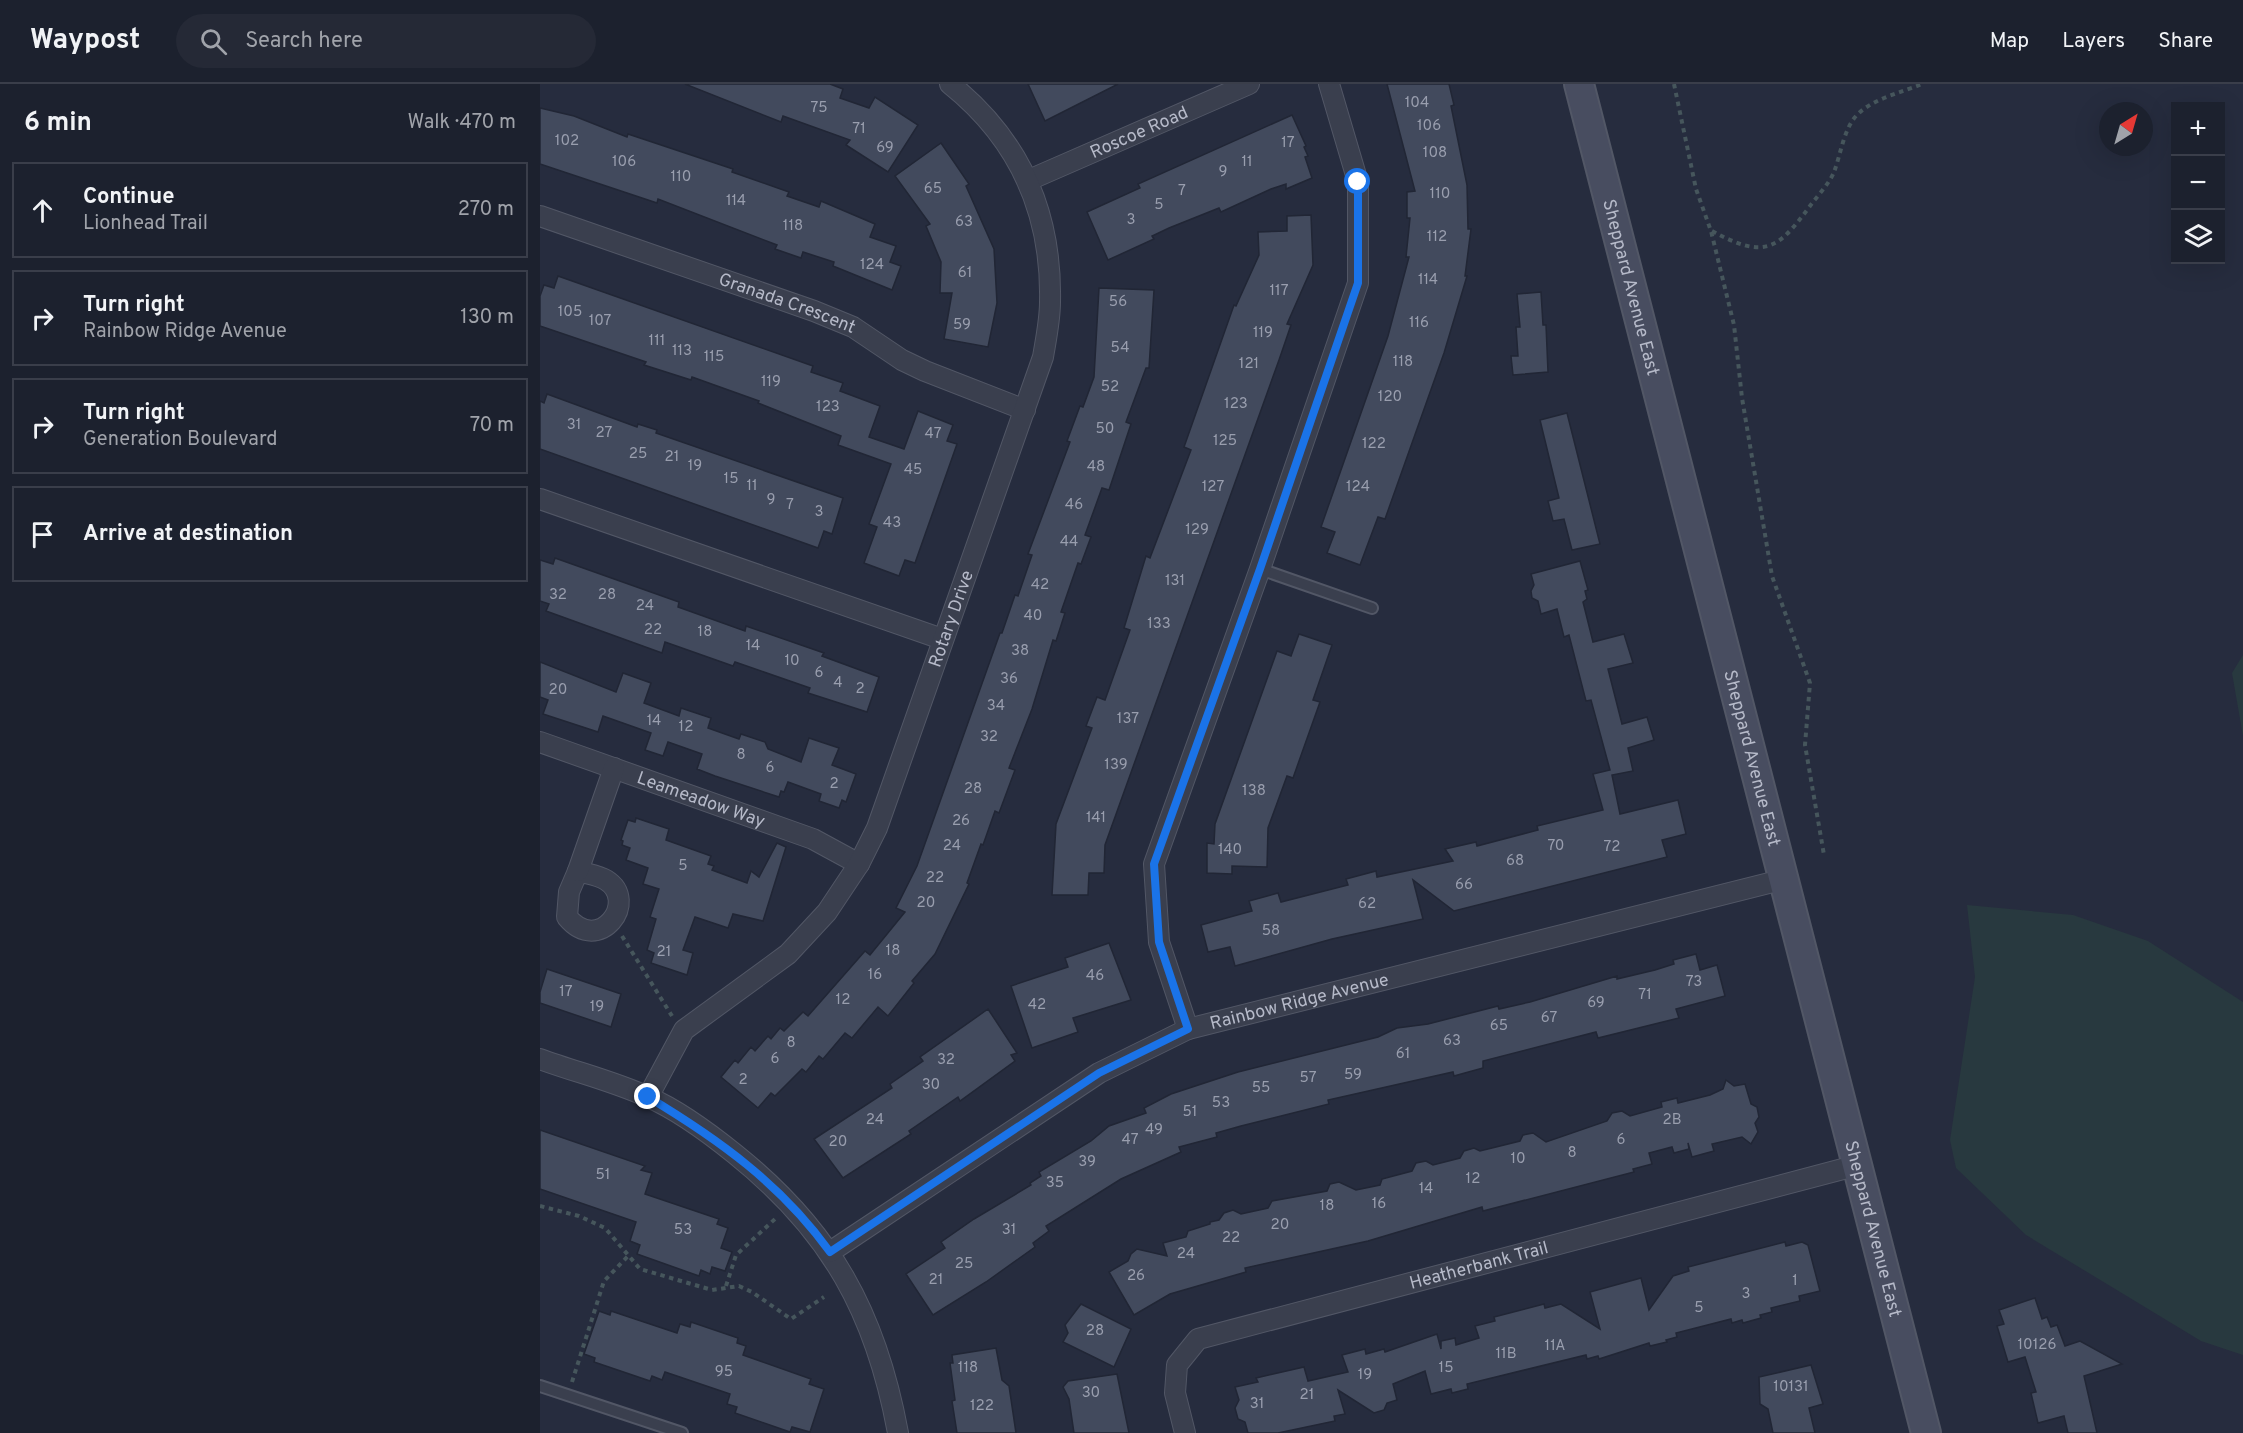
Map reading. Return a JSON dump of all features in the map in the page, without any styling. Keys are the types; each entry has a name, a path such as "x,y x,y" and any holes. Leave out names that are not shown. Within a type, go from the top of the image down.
{"main road":[{"name":"Sheppard Avenue East","path":"1579,84 1926,1433"}],"street":[{"name":"Rotary Drive","path":"648,1097 684,1030 788,954 827,912 859,864 877,828 1043,357 1050,303 1046,243 1029,180 1004,138 972,101 950,84"},
{"name":"Roscoe Road","path":"1029,180 1249,84"},
{"path":"1188,1029 1159,942 1154,864 1260,569 1358,283 1358,182 1329,84"},
{"name":"Granada Crescent","path":"540,216 814,311 853,327 902,360 925,371 1025,410"},
{"path":"540,499 942,639"},
{"name":"Leameadow Way","path":"540,742 813,840 859,864"},
{"path":"578,871 606,880 613,886 618,903 614,919 598,930 580,929 567,917 569,892 614,768"},
{"name":"Rainbow Ridge Avenue","path":"830,1252 1099,1073 1188,1029 1785,879"},
{"path":"540,1059 648,1097 710,1134 770,1182 830,1252 868,1322 889,1384 898,1433"},
{"name":"Heatherbank Trail","path":"1185,1433 1175,1393 1177,1365 1198,1339 1858,1166"}],"lane":[{"path":"1260,569 1372,608"},
{"path":"540,1386 682,1433"}],"path":[{"path":"1674,84 1696,189 1711,231 1734,325 1742,398 1772,576 1810,683 1805,745 1824,855"},
{"path":"1711,231 1739,246 1762,247 1786,238 1833,175 1847,133 1858,113 1877,102 1922,84"},
{"path":"614,919 667,1010 684,1030"},
{"path":"726,1287 736,1255 791,1204"},
{"path":"540,1206 579,1215 605,1228 640,1269 712,1290 739,1286 752,1292 791,1319 824,1297"},
{"path":"569,1395 604,1281 628,1256"}],"shaded area":[{"path":"2243,655 2243,736 2232,673"},
{"path":"1967,905 2073,915 2148,941 2243,1002 2243,1355 2201,1341 2026,1235 1956,1168 1950,1140 1975,977"}],"building":[{"path":"685,84 830,84 843,89 840,98 869,108 875,97 918,125 888,172 846,145 850,140 783,116 781,122"},
{"path":"1028,84 1118,84 1045,121"},
{"path":"1387,84 1449,84 1454,105 1451,106 1467,185 1468,229 1471,229 1465,276 1467,276 1444,353 1385,519 1378,517 1360,565 1327,553 1335,532 1321,527 1388,336 1409,257 1406,257 1410,218 1407,218 1407,192 1415,191"},
{"path":"540,108 574,116 627,137 628,134 733,169 732,172 789,192 787,196 819,207 821,201 875,224 870,237 896,246 890,262 901,266 892,290 833,266 834,262 803,252 801,258 775,249 777,245 658,199 657,203 540,164"},
{"path":"1292,115 1306,146 1304,147 1308,156 1305,157 1312,178 1286,189 1286,184 1271,189 1221,212 1219,208 1169,228 1152,236 1154,239 1108,260 1087,212 1140,188 1138,184"},
{"path":"941,143 969,184 966,186 994,249 997,303 988,347 944,339 952,293 940,293 941,262 926,226 930,224 895,176"},
{"path":"1311,215 1313,265 1287,324 1291,325 1279,360 1105,845 1104,873 1089,873 1088,895 1052,895 1056,824 1092,728 1086,726 1097,697 1105,700 1130,630 1124,628 1146,556 1150,558 1191,450 1184,447 1234,305 1236,306 1259,255 1258,232 1287,231 1287,216"},
{"path":"558,276 813,366 811,372 843,383 840,391 880,406 869,437 904,449 918,411 953,425 947,441 957,444 915,563 905,560 899,576 864,563 877,527 869,524 891,464 838,445 841,436 758,403 759,401 692,377 691,380 644,365 646,362 540,326 540,296 544,285 554,288"},
{"path":"1099,288 1154,290 1149,368 1146,368 1126,422 1131,424 1109,490 1102,488 1085,535 1091,537 1081,564 1078,563 1061,612 1065,613 1056,641 1053,640 1032,709 1009,768 1015,770 999,813 995,811 967,883 969,884 935,954 912,981 914,983 888,1016 878,1007 852,1038 845,1033 823,1059 819,1056 806,1072 802,1069 775,1096 771,1093 758,1108 721,1077 735,1060 738,1063 751,1047 755,1051 768,1036 771,1039 780,1028 784,1031 803,1012 808,1016 865,951 870,955 905,912 896,908 917,866 1000,633 1002,633 1015,595 1018,596 1032,555 1028,554 1070,442 1067,441 1094,377"},
{"path":"1541,292 1543,325 1546,325 1548,372 1513,375 1511,356 1518,356 1516,327 1520,327 1517,294"},
{"path":"547,394 637,427 638,424 657,430 656,433 843,498 832,534 824,531 818,548 540,449 540,401 544,403"},
{"path":"1567,413 1600,544 1572,550 1564,519 1553,521 1548,501 1559,498 1540,420"},
{"path":"555,558 679,602 678,607 745,631 746,626 824,653 822,656 879,677 867,712 808,693 810,688 735,662 733,666 665,642 662,653 546,611 549,604 540,601 540,560 553,564"},
{"path":"1580,561 1588,590 1585,591 1587,599 1583,602 1593,642 1624,634 1633,663 1608,669 1622,724 1647,717 1654,740 1628,748 1633,771 1612,775 1620,814 1678,800 1686,834 1662,840 1667,857 1454,911 1413,880 1423,919 1332,939 1235,966 1230,947 1208,952 1201,925 1252,911 1249,901 1278,893 1281,902 1348,885 1346,879 1376,871 1377,877 1453,861 1445,849 1476,842 1477,846 1538,830 1537,826 1603,810 1593,774 1610,770 1591,700 1586,701 1569,635 1564,637 1557,609 1541,614 1538,601 1532,598 1531,591 1534,585 1531,574"},
{"path":"1299,634 1332,645 1313,700 1320,702 1293,778 1287,776 1268,828 1267,867 1232,866 1232,874 1207,873 1207,843 1214,844 1215,824 1277,651 1291,656"},
{"path":"540,662 616,692 623,673 651,683 644,703 679,716 681,708 711,718 708,728 739,739 741,734 765,742 768,749 801,762 809,738 839,748 832,765 856,774 846,802 842,800 839,808 819,801 821,794 788,782 779,797 715,776 697,769 702,754 668,742 663,756 645,750 651,733 603,716 598,732 543,714 548,700 540,697"},
{"path":"636,818 669,829 666,840 711,856 708,864 714,866 712,870 747,883 751,871 759,877 777,843 786,847 763,921 733,914 728,928 695,917 683,950 693,953 687,975 651,963 654,953 647,950 656,919 650,917 659,889 643,884 648,868 626,860 630,848 622,845 621,840 628,820 635,822"},
{"path":"1109,943 1131,1000 1073,1018 1078,1032 1032,1048 1011,986 1068,967 1065,958"},
{"path":"1696,954 1700,970 1717,965 1725,996 1676,1009 1679,1018 1598,1038 1596,1032 1483,1061 1483,1068 1454,1076 1453,1072 1328,1100 1329,1104 1216,1133 1217,1137 1179,1147 1181,1152 1121,1179 1046,1226 1049,1231 1033,1243 1035,1247 986,1282 933,1315 906,1274 945,1248 941,1242 1031,1185 1030,1183 1041,1176 1039,1172 1091,1141 1109,1126 1146,1113 1144,1108 1171,1094 1238,1072 1378,1037 1397,1028 1428,1024 1498,1006 1499,1009 1530,1002 1617,976 1617,979 1655,970 1674,964 1673,960"},
{"path":"547,969 621,994 611,1027 540,1003 540,992"},
{"path":"988,1009 1017,1053 1011,1055 1015,1061 960,1101 958,1097 909,1131 911,1134 843,1178 814,1139 892,1088 890,1084 923,1061 920,1057"},
{"path":"1726,1080 1734,1086 1745,1084 1751,1104 1757,1107 1759,1117 1755,1123 1758,1132 1751,1144 1742,1137 1712,1144 1714,1151 1692,1157 1688,1143 1689,1149 1674,1153 1672,1147 1649,1153 1652,1164 1633,1169 1634,1172 1483,1211 1482,1207 1368,1241 1245,1268 1246,1272 1170,1294 1134,1315 1109,1272 1128,1261 1137,1249 1167,1256 1163,1243 1186,1237 1188,1231 1219,1220 1224,1213 1233,1210 1241,1214 1268,1208 1272,1201 1327,1191 1330,1184 1339,1182 1356,1190 1380,1185 1382,1179 1412,1171 1416,1163 1426,1161 1433,1165 1460,1158 1464,1151 1474,1148 1480,1151 1520,1141 1523,1135 1533,1133 1546,1142 1607,1121 1612,1113 1622,1111 1630,1116 1662,1107 1661,1102 1677,1098 1678,1103 1710,1095 1723,1089"},
{"path":"540,1130 645,1166 641,1170 652,1173 645,1194 719,1219 717,1224 728,1228 721,1248 732,1252 725,1271 712,1267 710,1274 701,1270 699,1276 637,1254 640,1245 630,1241 636,1222 540,1189"},
{"path":"1785,1242 1786,1246 1802,1242 1808,1245 1820,1291 1799,1296 1800,1301 1771,1308 1772,1312 1760,1315 1761,1318 1743,1323 1742,1320 1732,1323 1731,1319 1676,1333 1677,1337 1666,1340 1667,1342 1650,1346 1649,1343 1599,1359 1598,1356 1587,1359 1586,1355 1467,1384 1468,1389 1452,1393 1451,1389 1431,1394 1425,1371 1393,1384 1397,1400 1387,1403 1384,1410 1374,1413 1338,1390 1345,1414 1334,1416 1335,1421 1278,1433 1248,1433 1245,1422 1238,1419 1235,1408 1239,1400 1235,1387 1258,1382 1256,1378 1304,1367 1308,1381 1348,1372 1342,1355 1365,1349 1366,1354 1384,1349 1385,1352 1437,1334 1441,1349 1441,1341 1455,1338 1456,1345 1479,1338 1475,1326 1495,1321 1494,1317 1544,1304 1545,1308 1561,1304 1600,1329 1590,1292 1641,1278 1649,1310 1673,1276 1689,1271 1688,1267"},
{"path":"2035,1298 2042,1319 2047,1317 2051,1327 2057,1325 2065,1346 2080,1341 2122,1364 2084,1376 2097,1433 2068,1433 2064,1416 2038,1423 2031,1393 2036,1392 2025,1357 2008,1362 1997,1326 2004,1324 1999,1310"},
{"path":"1081,1304 1131,1329 1114,1367 1063,1342 1068,1333 1065,1325"},
{"path":"599,1311 610,1315 611,1311 677,1333 680,1324 690,1327 691,1322 738,1338 737,1343 746,1346 743,1355 811,1379 809,1384 824,1389 810,1432 792,1427 790,1432 735,1413 737,1407 727,1404 730,1394 665,1372 662,1380 652,1376 650,1381 594,1362 595,1358 584,1354"},
{"path":"996,1348 1002,1380 1009,1386 1016,1433 957,1433 952,1401 955,1400 950,1363 953,1363 952,1355"},
{"path":"1811,1365 1823,1404 1809,1408 1815,1433 1773,1433 1768,1409 1760,1404 1759,1377"},
{"path":"1117,1374 1129,1433 1074,1433 1069,1399 1063,1387 1068,1381"}],"route":[{"path":"648,1097 710,1134 770,1182 805,1219 830,1252 1099,1073 1188,1029 1159,942 1154,864 1260,569 1358,283 1358,182"}]}
